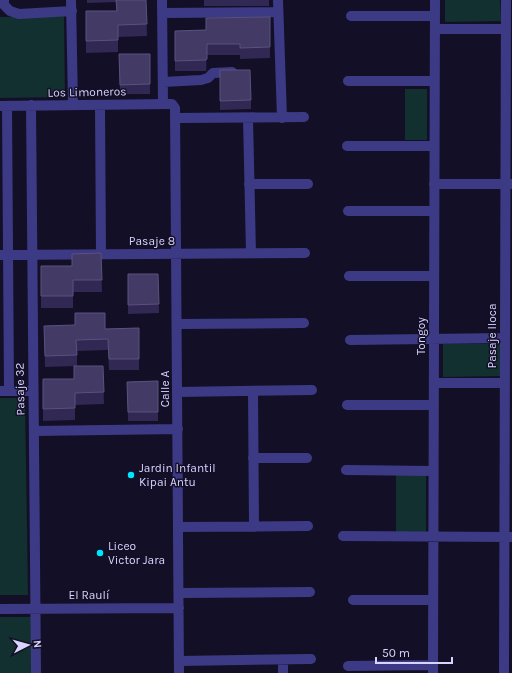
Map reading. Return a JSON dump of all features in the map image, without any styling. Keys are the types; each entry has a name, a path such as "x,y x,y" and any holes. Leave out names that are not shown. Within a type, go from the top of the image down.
{"street":[{"path":"4,0 4,5 10,11 19,14 72,11"},
{"path":"72,0 73,105"},
{"path":"162,0 163,104"},
{"path":"278,0 282,118"},
{"name":"Tongoy","path":"433,669 435,0"},
{"name":"Pasaje Iloca","path":"504,673 508,626 508,446 505,383 505,338 509,272 509,93 506,0"},
{"path":"162,13 278,12"},
{"path":"351,16 435,16"},
{"path":"435,29 506,29"},
{"path":"163,82 201,80 208,78 213,73 242,71"},
{"path":"348,81 434,81"},
{"name":"Los Limoneros","path":"3,106 172,104 174,106"},
{"name":"Pasaje 32","path":"31,105 36,673"},
{"path":"100,105 101,254"},
{"path":"3,106 4,391 33,391"},
{"name":"Calle A","path":"174,106 176,118 179,673"},
{"path":"176,118 304,117"},
{"path":"248,118 251,253"},
{"path":"347,146 434,146"},
{"path":"250,184 308,184"},
{"path":"434,184 509,184"},
{"path":"348,211 434,211"},
{"name":"Pasaje 8","path":"4,255 305,253"},
{"path":"349,276 434,276"},
{"path":"177,324 304,323"},
{"path":"350,340 505,338"},
{"path":"434,383 505,383"},
{"path":"178,392 312,390"},
{"path":"253,391 254,527"},
{"path":"347,404 434,405"},
{"path":"34,431 178,430"},
{"path":"253,458 307,458"},
{"path":"346,470 433,471"},
{"path":"178,527 308,526"},
{"path":"344,536 508,536"},
{"path":"179,593 310,592"},
{"path":"353,600 433,600"},
{"name":"El Raulí","path":"0,609 179,608"},
{"path":"283,660 283,673"},
{"path":"179,661 311,660"},
{"path":"348,666 433,669"}],"green space":[{"path":"445,0 500,0 501,21 445,22"},
{"path":"64,16 65,97 0,98 0,17"},
{"path":"405,89 427,89 427,140 405,140"},
{"path":"443,344 500,344 500,376 443,377"},
{"path":"0,398 25,398 28,595 0,595"},
{"path":"396,475 426,475 426,532 396,532"},
{"path":"0,617 33,617 32,673 0,673"}],"building":[{"path":"116,0 146,0 147,24 118,25 118,40 86,41 86,11 117,11"},
{"path":"270,17 270,47 240,48 240,44 207,44 206,60 175,61 175,31 206,30 206,18"},
{"path":"119,54 150,54 150,84 120,85"},
{"path":"220,70 250,70 251,100 220,101"},
{"path":"101,253 102,280 73,280 73,296 41,296 41,266 72,266 72,254"},
{"path":"128,274 158,274 159,304 128,305"},
{"path":"75,313 105,313 105,329 139,328 139,359 109,359 108,339 76,340 77,355 45,356 44,326 75,325"},
{"path":"74,366 103,366 104,392 75,393 75,408 43,409 43,379 74,379"},
{"path":"158,381 158,412 128,412 127,382"}],"place":[{"name":"Jardin Infantil Kipai Antu","path":"131,475"},
{"name":"Liceo Victor Jara","path":"100,553"}]}
